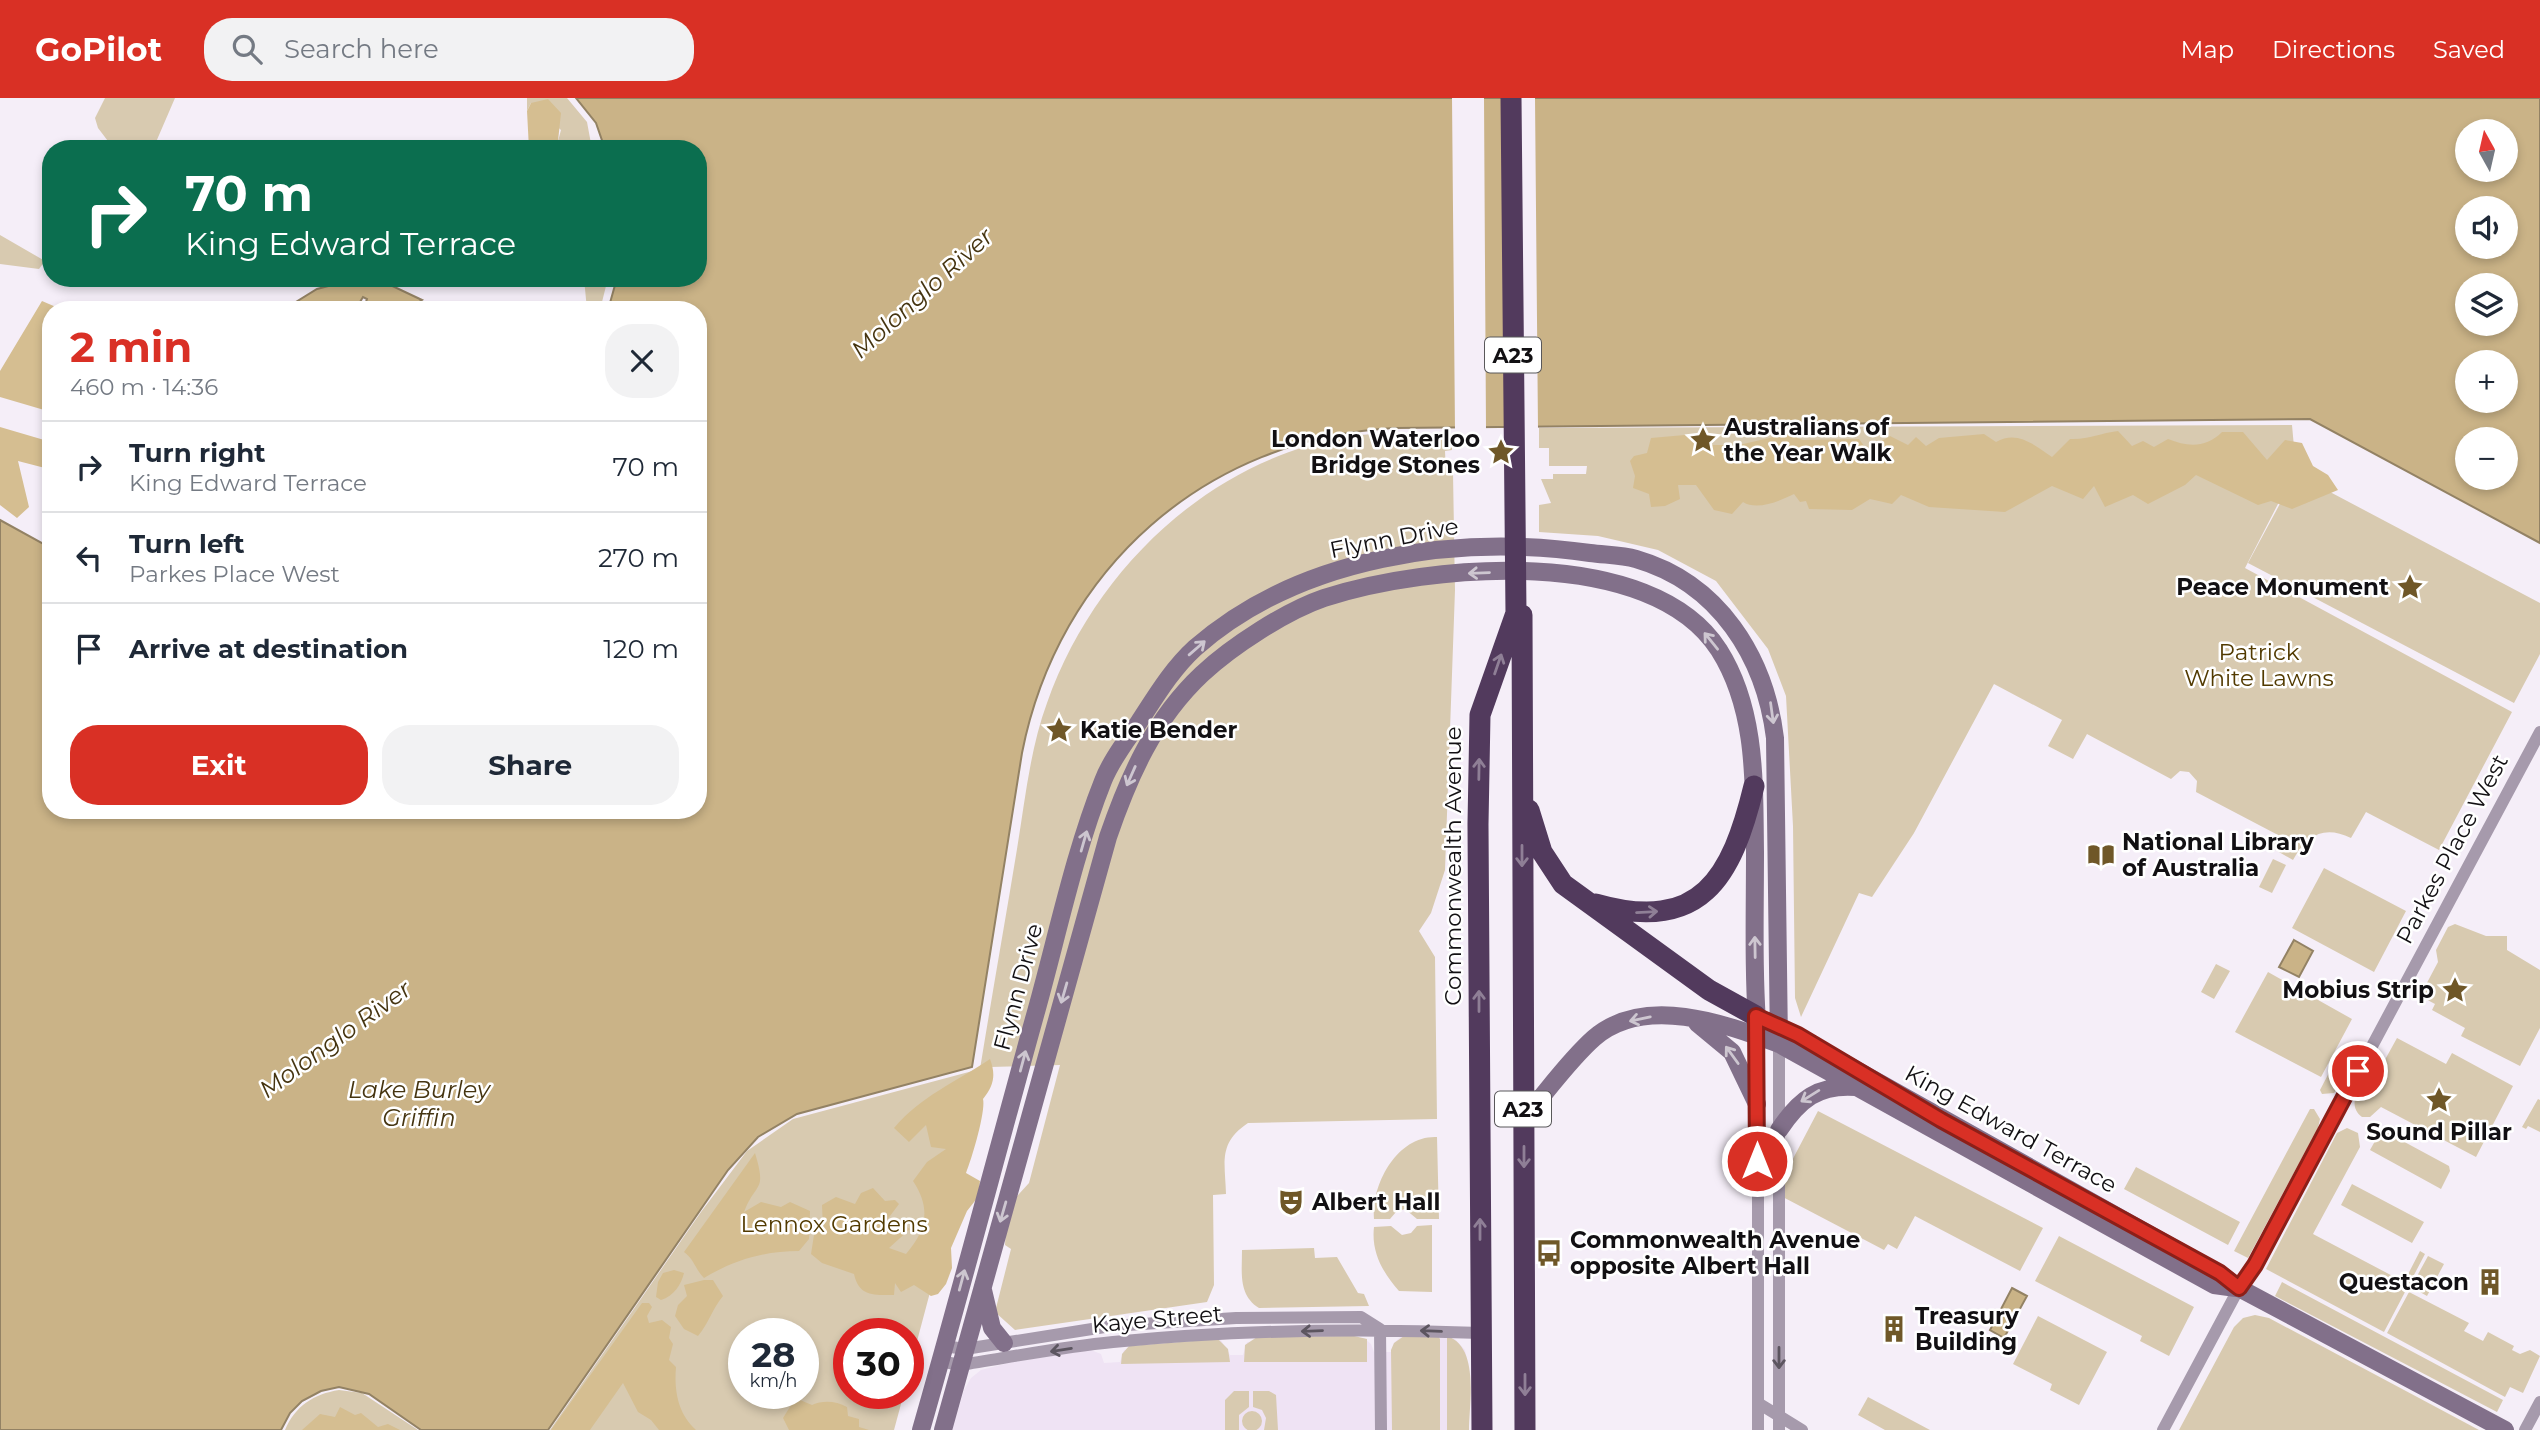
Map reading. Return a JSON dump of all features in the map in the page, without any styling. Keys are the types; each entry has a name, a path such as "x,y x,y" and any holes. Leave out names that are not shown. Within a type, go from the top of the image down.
{"highway":[{"name":"Commonwealth Avenue","path":"1511,98 1522,788 1525,1430"},
{"name":"Commonwealth Avenue","path":"1482,1430 1478,824 1480,715 1519,612 1521,454 1518,98"},
{"path":"1581,898 1632,913 1653,913 1692,901 1714,883 1733,856 1743,831 1754,786"},
{"path":"1522,788 1545,859 1563,884 1757,1026"}],"main road":[{"name":"Flynn Drive","path":"924,1429 942,1353 1104,778 1170,674 1233,620 1291,588 1331,573 1439,550 1560,548 1636,559 1664,571 1710,602 1731,622 1748,647 1770,703 1775,738 1779,1045"},
{"name":"Flynn Drive","path":"943,1430 1108,837 1136,763 1171,707 1203,673 1255,635 1322,599 1434,574 1497,572 1589,577 1648,592 1675,606 1698,625 1717,647 1732,673 1742,701 1754,786 1757,1026"},
{"name":"King Edward Terrace","path":"1523,1119 1598,1035 1643,1018 1691,1018 1757,1026 1778,1025 1941,1120 2220,1273 2239,1288 2505,1430"},
{"path":"1691,1018 1730,1049 1757,1104"},
{"name":"King Edward Terrace","path":"1757,1026 1779,1045 2214,1285 2239,1288"},
{"path":"1779,1130 1793,1110 1813,1092 1831,1087 1856,1087"},
{"path":"982,1287 992,1328 1004,1343"}],"street":[{"name":"Parkes Place West","path":"2163,1430 2239,1288 2255,1265 2540,732"},
{"path":"1757,1026 1758,1430"},
{"path":"1779,1045 1779,1424"},
{"path":"1758,1310 1778,1312"},
{"name":"Kaye Street","path":"962,1357 1004,1343 1111,1326 1236,1318 1361,1317 1380,1329"},
{"name":"Kaye Street","path":"942,1353 962,1357 1236,1333 1380,1329 1481,1334"},
{"path":"1380,1329 1381,1430"},
{"path":"2525,1430 2540,1402"},
{"path":"1758,1403 1779,1424 1802,1430"}],"shaded area":[{"path":"1438,1336 1455,1339 1465,1350 1468,1365 1469,1430 952,1430 964,1390 971,1378 981,1370 1012,1362 1091,1350 1101,1354 1104,1363 1120,1362 1124,1350 1221,1340 1230,1355 1243,1355 1247,1342 1364,1338 1371,1344 1374,1352 1391,1352 1400,1337"}],"green space":[{"path":"105,98 175,98 157,140 107,140 98,128 95,118"},
{"path":"527,98 567,98 587,122 590,140 558,140 561,130 531,103 527,111"},
{"path":"548,99 561,113 558,140 529,140 527,111 531,103"},
{"path":"0,235 42,259 39,269 0,264"},
{"path":"585,287 606,287 602,301 586,301"},
{"path":"42,301 42,409 0,397 0,371"},
{"name":"Patrick White Lawns","path":"2292,425 2296,469 2245,568 2512,712 2439,850 2366,812 2351,838 2333,832 2317,835 2304,844 2293,860 2272,848 2278,835 2196,792 2197,781 2189,772 2180,771 2171,779 2087,734 2073,759 2048,746 2062,720 1994,684 1914,833 1872,897 1859,893 1801,1017 1795,998 1793,826 1786,696 1768,649 1716,581 1658,550 1598,536 1539,532 1539,505 1551,503 1541,479 1553,479 1553,474 1586,474 1587,466 1549,466 1549,448 1539,448 1539,428"},
{"path":"0,427 42,439 42,467 18,461 29,507 17,518 0,505"},
{"path":"2118,431 2132,446 2143,441 2154,447 2168,439 2183,444 2197,444 2210,441 2222,432 2243,432 2267,460 2285,440 2302,443 2313,466 2328,475 2338,490 2292,509 2271,501 2258,505 2196,475 2185,485 2148,504 2133,495 2105,507 2094,486 2083,499 2052,486 2005,512 1929,507 1901,495 1892,504 1870,499 1852,510 1809,509 1806,501 1800,502 1794,494 1755,506 1743,502 1732,514 1714,510 1696,485 1678,485 1680,499 1665,506 1651,507 1649,494 1633,488 1635,476 1630,461 1634,456 1647,453 1651,438 1696,434 1712,445 1739,445 1786,434 1803,440 1859,439 1867,450 1890,436 1908,445 1916,437 1926,446 1939,438 1984,434 1996,442 2011,437 2025,440 2052,457 2070,439"},
{"name":"Lennox Gardens","path":"1452,434 1452,450 1445,451 1446,473 1453,473 1455,590 1445,870 1431,913 1419,931 1435,957 1437,1119 1248,1123 1232,1138 1225,1154 1226,1194 1213,1195 1214,1285 1207,1302 1015,1330 995,1312 1011,1249 1005,1245 1007,1207 1029,1183 1060,1065 990,1067 923,1318 833,1318 833,1409 900,1409 894,1430 550,1430 701,1212 747,1151 793,1119 980,1069 1036,738 1067,655 1094,610 1125,568 1162,530 1202,497 1247,470 1295,450 1346,437"},
{"path":"2296,474 2540,603 2540,654 2514,703 2248,563"},
{"path":"2273,859 2286,865 2272,893 2259,887"},
{"path":"2324,868 2406,911 2374,972 2292,928"},
{"path":"2455,924 2486,936 2507,936 2507,950 2540,970 2540,1028 2520,1066 2461,1036 2465,1028 2432,1010 2435,1004 2420,996 2438,962 2436,950 2448,927"},
{"path":"2216,964 2230,971 2214,999 2201,992"},
{"path":"2268,972 2352,1019 2321,1077 2235,1032"},
{"path":"2397,1038 2446,1064 2452,1053 2513,1086 2476,1157 2381,1107 2370,1117 2362,1117 2357,1112 2356,1094 2372,1074 2376,1076"},
{"name":"Lennox Gardens","path":"990,1059 993,1080 983,1099 981,1124 966,1173 980,1181 978,1197 967,1211 951,1248 952,1268 946,1284 938,1294 931,1296 914,1285 901,1292 895,1283 894,1295 868,1293 856,1282 854,1274 822,1263 811,1254 814,1235 823,1228 822,1205 836,1197 855,1204 861,1193 873,1188 885,1201 895,1200 899,1204 887,1220 895,1219 910,1229 889,1248 906,1254 918,1236 924,1219 922,1200 913,1181 927,1162 946,1149 931,1147 926,1125 909,1142 894,1128 927,1098"},
{"path":"2332,1067 2340,1071 2341,1084 2334,1093 2322,1094 2320,1090"},
{"path":"2538,1099 2540,1132 2528,1126 2526,1129 2522,1127"},
{"path":"2310,1109 2314,1109 2320,1119 2318,1128 2248,1258 2234,1251"},
{"path":"1818,1111 2043,1228 2020,1271 1915,1216 1897,1249 1888,1244 1884,1250 1775,1193"},
{"path":"2347,1128 2358,1133 2360,1147 2313,1234 2404,1282 2420,1251 2425,1254 2384,1332 2266,1269 2337,1133"},
{"path":"2386,1132 2449,1166 2450,1171 2441,1189 2370,1150 2379,1134"},
{"path":"1437,1137 1439,1219 1417,1219 1405,1209 1396,1212 1390,1219 1374,1219 1377,1192 1389,1164 1410,1144"},
{"path":"755,1153 760,1181 744,1212 761,1202 781,1207 790,1202 810,1211 809,1239 799,1251 750,1258 704,1278 684,1252"},
{"path":"2136,1167 2240,1222 2228,1245 2124,1189"},
{"path":"2352,1184 2424,1222 2412,1243 2341,1205"},
{"path":"1432,1225 1432,1292 1399,1291 1379,1262 1374,1245 1374,1227 1391,1226 1402,1235 1411,1233 1417,1226"},
{"path":"2059,1236 2194,1307 2169,1356 2140,1341 2142,1336 2035,1281"},
{"name":"Albert Hall","path":"1314,1248 1315,1258 1337,1257 1358,1293 1364,1294 1369,1306 1259,1308 1247,1297 1242,1275 1242,1250"},
{"path":"2428,1256 2444,1264 2427,1296 2411,1287"},
{"path":"674,1270 684,1273 681,1282 673,1293 661,1300 656,1297 658,1282 663,1273"},
{"path":"713,1280 723,1296 698,1336 684,1329 675,1316 678,1305 687,1296 684,1285"},
{"path":"2282,1282 2503,1400 2497,1412 2275,1296"},
{"path":"2409,1292 2469,1323 2464,1331 2483,1341 2488,1332 2514,1346 2512,1350 2520,1354 2530,1350 2540,1356 2523,1393 2510,1387 2505,1397 2387,1333"},
{"path":"642,1303 649,1303 652,1307 647,1316 649,1323 662,1320 671,1327 669,1338 673,1344 669,1360 676,1367 678,1401 685,1417 696,1430 659,1430 651,1420 638,1412 623,1383 590,1430 551,1430"},
{"path":"2255,1315 2269,1318 2479,1430 2179,1430 2234,1327 2243,1318"},
{"path":"2038,1316 2107,1352 2079,1405 2050,1390 2052,1384 2013,1364"},
{"path":"1354,1336 1367,1339 1367,1362 1244,1362 1245,1345 1257,1337"},
{"path":"1404,1336 1438,1336 1440,1339 1440,1430 1392,1430 1391,1350 1394,1343"},
{"path":"1447,1336 1457,1342 1468,1363 1471,1391 1469,1430 1447,1430"},
{"path":"1218,1339 1228,1349 1230,1362 1121,1364 1122,1354 1129,1346"},
{"path":"339,1390 362,1393 418,1430 285,1430 294,1414 306,1402"},
{"path":"1234,1391 1249,1391 1249,1407 1239,1415 1239,1430 1225,1430 1225,1400"},
{"path":"1253,1391 1269,1391 1276,1395 1278,1430 1264,1430 1266,1418 1262,1410 1253,1407"},
{"path":"1868,1397 1930,1430 1885,1430 1858,1415"},
{"path":"833,1402 833,1409 847,1409 848,1416 859,1419 859,1427 869,1430 789,1430 783,1418 789,1409 819,1409 819,1403"},
{"path":"340,1407 355,1415 361,1413 378,1427 388,1424 400,1430 302,1430 320,1414 335,1417"},
{"path":"1252,1411 1259,1414 1262,1421 1259,1428 1252,1431 1245,1428 1242,1421 1245,1414"}],"water":[{"name":"Lake Burley Griffin","path":"576,98 2540,98 2540,543 2310,419 1394,428 1326,437 1262,457 1203,487 1151,525 1106,572 1069,626 1041,687 1022,753 972,1067 797,1114 758,1137 728,1170 548,1430 421,1430 369,1394 339,1387 321,1391 302,1401 290,1413 281,1430 0,1430 0,520 42,543 42,819 707,819 707,301 611,301 614,287 707,287 707,140 602,140 596,123"},
{"path":"395,287 422,300 366,301 363,297 361,301 298,301 317,289"},
{"path":"2294,940 2313,951 2299,977 2279,967"},
{"path":"2012,1288 2027,1296 2004,1338 1990,1330"}],"pier":[{"path":"1452,98 1484,98 1486,430 1455,431"},
{"path":"1505,98 1535,98 1538,430 1507,430"}],"place":[{"name":"Australians of the Year Walk","path":"1703,440"},
{"name":"London Waterloo Bridge Stones","path":"1501,452"},
{"name":"Peace Monument","path":"2410,587"},
{"name":"Katie Bender","path":"1059,730"},
{"name":"National Library of Australia","path":"2101,855"},
{"name":"Mobius Strip","path":"2455,990"},
{"name":"Sound Pillar","path":"2439,1100"},
{"name":"Albert Hall","path":"1291,1202"},
{"name":"Commonwealth Avenue opposite Albert Hall","path":"1549,1253"},
{"name":"Questacon","path":"2490,1282"},
{"name":"Treasury Building","path":"1894,1329"}],"route":[{"path":"1757,1161 1756,1016 1798,1035 1941,1120 2220,1273 2239,1288 2255,1265 2358,1071"}],"water label":[{"name":"Molonglo River","path":"922,293"},
{"name":"Molonglo River","path":"335,1039"}]}
